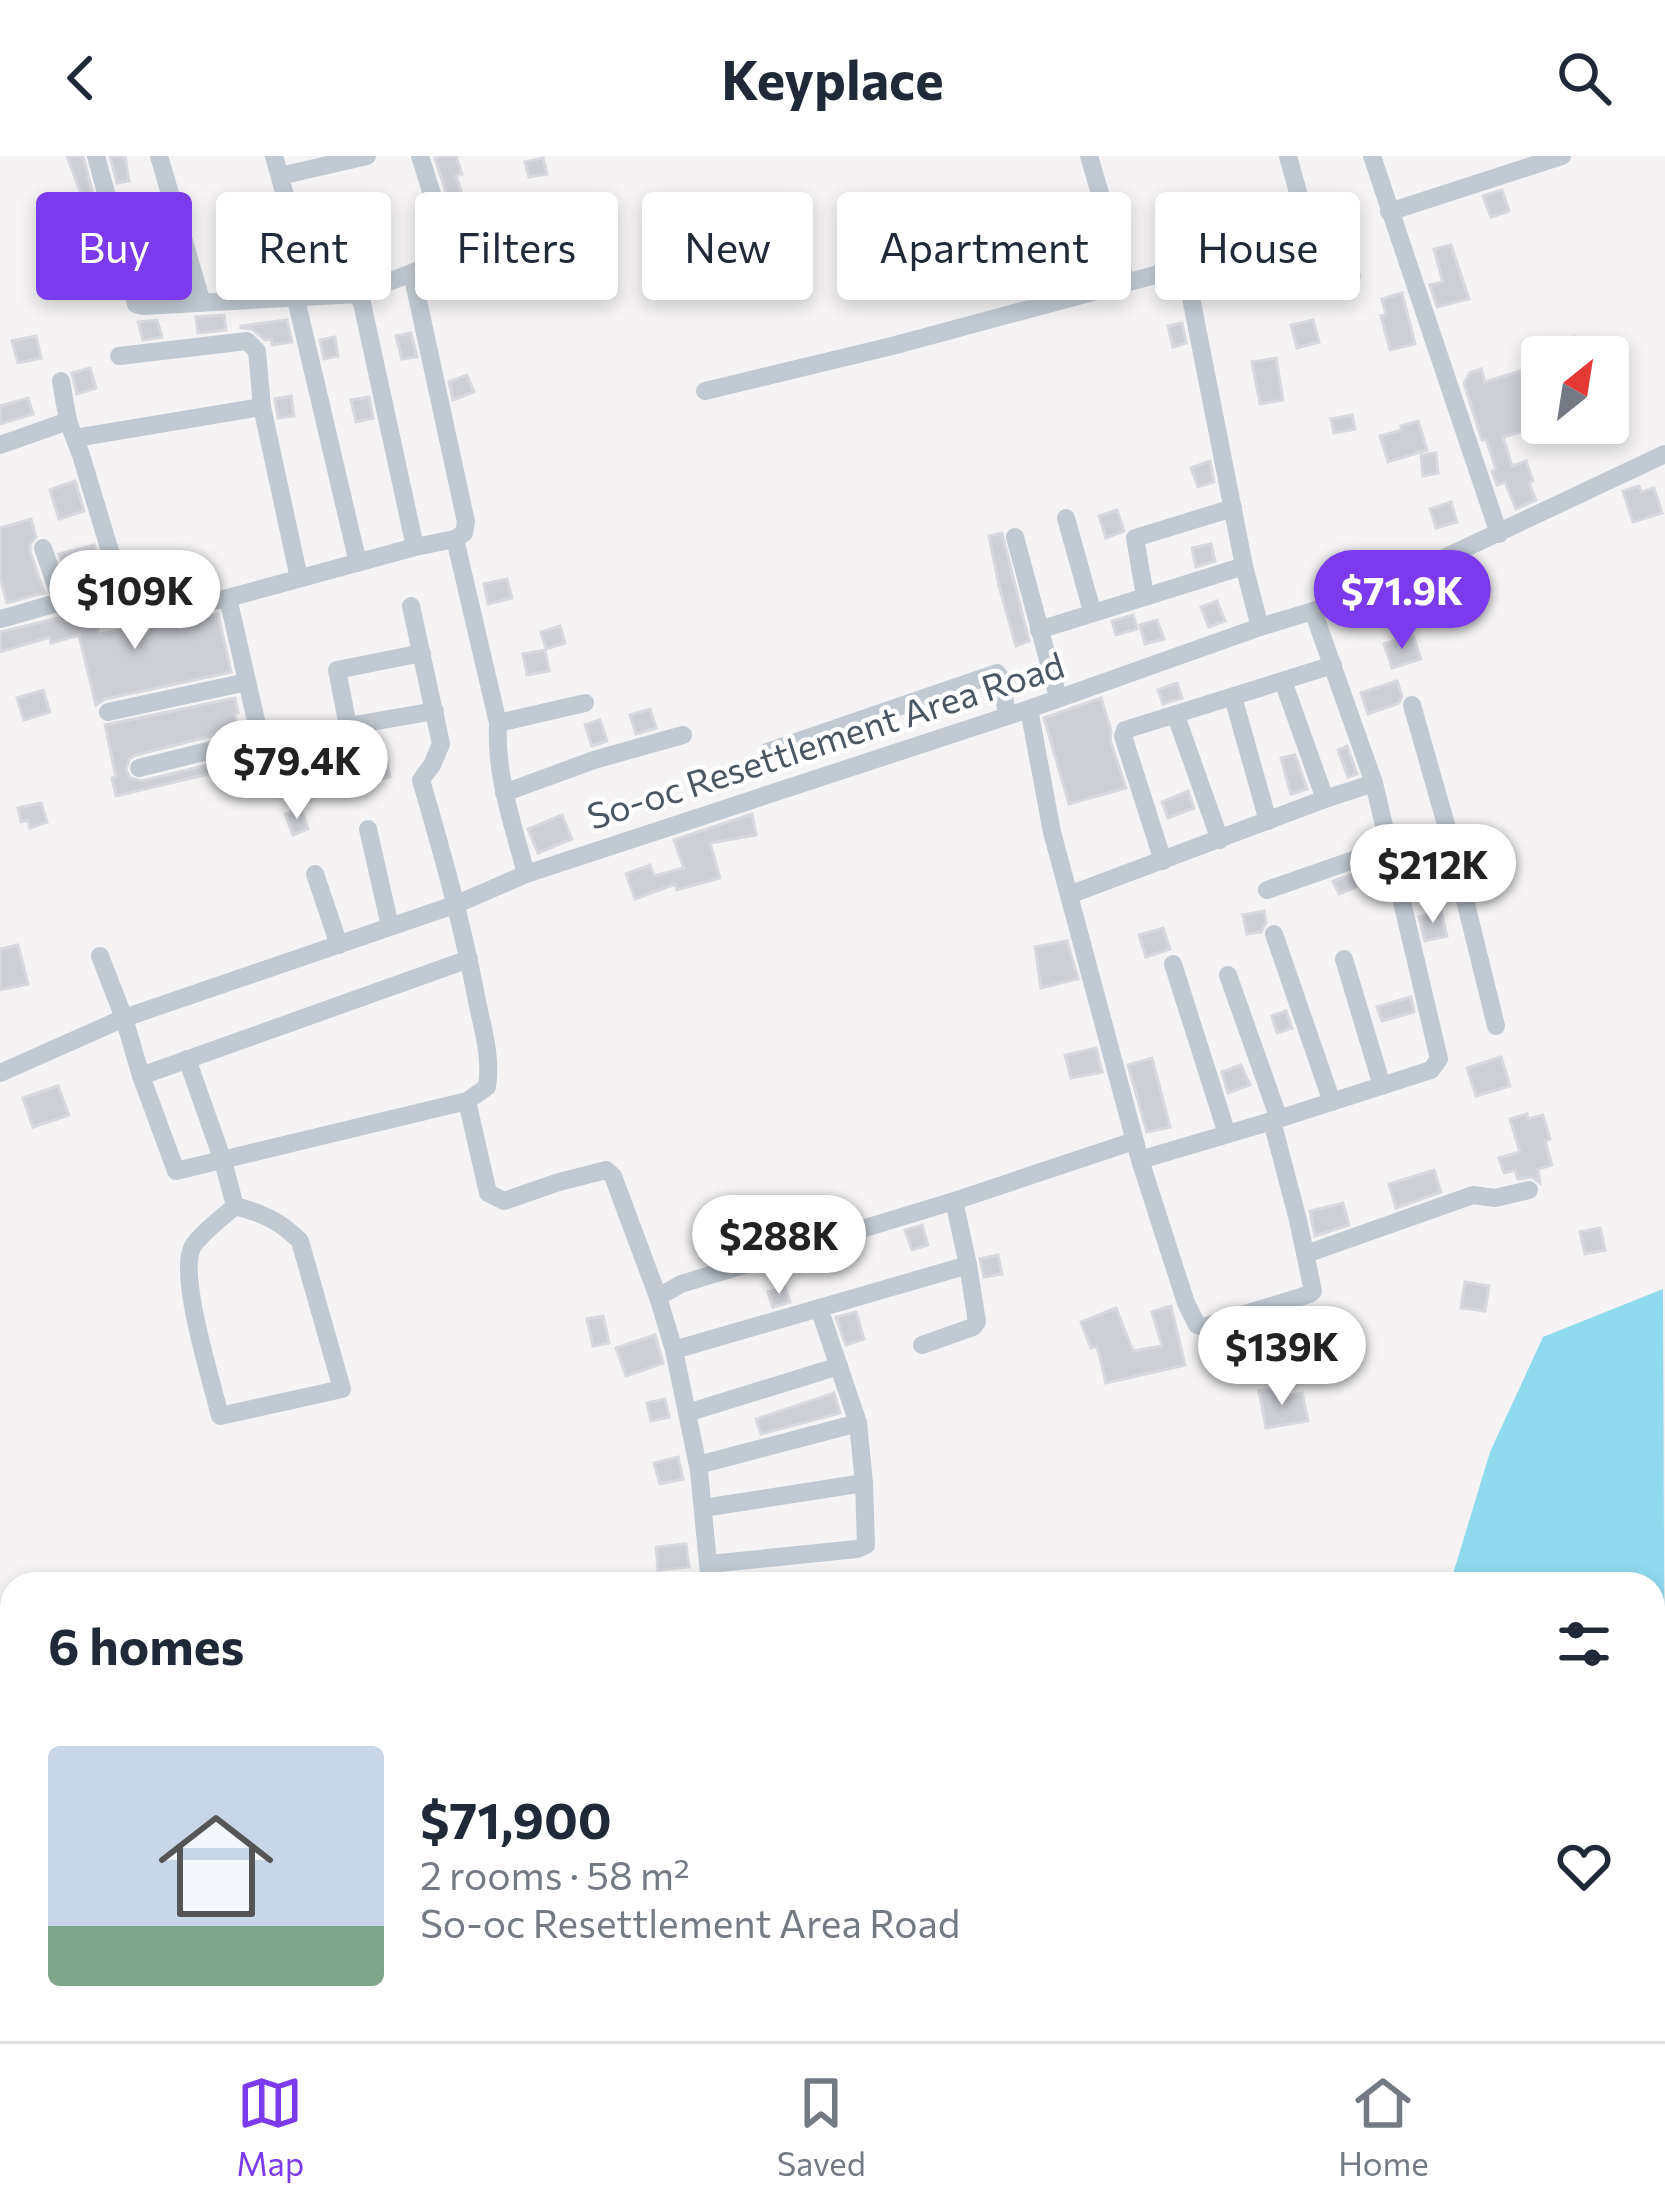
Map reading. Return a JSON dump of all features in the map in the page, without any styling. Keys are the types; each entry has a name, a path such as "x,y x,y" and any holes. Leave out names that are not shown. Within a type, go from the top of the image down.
{"street":[{"path":"96,156 136,304 253,300"},
{"path":"159,156 202,303"},
{"path":"277,166 367,156"},
{"path":"391,281 441,260 449,248 420,156"},
{"path":"1088,156 1099,192"},
{"path":"1288,156 1298,192"},
{"path":"1372,156 1498,534"},
{"path":"1389,212 1562,156"},
{"path":"1,616 100,596 139,616 227,598 464,533 466,522 412,273"},
{"path":"305,300 358,563"},
{"path":"360,300 415,547"},
{"path":"705,391 1060,300"},
{"path":"1192,300 1260,627"},
{"path":"119,356 247,341 257,351 262,407 298,578"},
{"path":"61,381 129,614"},
{"path":"0,446 262,407"},
{"name":"So-oc Resettlement Area Road","path":"0,1072 124,1018 457,904 526,874 1312,611 1408,575 1665,454"},
{"path":"1145,596 1136,538 1233,508"},
{"path":"1066,518 1092,611"},
{"path":"1015,537 1058,697"},
{"path":"455,539 498,723 504,793 526,874"},
{"path":"43,548 62,603"},
{"path":"1039,630 1244,566"},
{"path":"139,768 260,738 227,598"},
{"path":"100,956 176,1171 467,1102 487,1087 490,1068 469,959 421,780 441,744 411,606"},
{"path":"658,1297 680,1284 954,1201 1137,1151 1227,1134 1431,1070 1439,1059 1374,783 1312,611"},
{"path":"422,653 337,670 348,726 435,711"},
{"path":"1163,861 1125,730 1333,665"},
{"path":"767,752 997,673 1007,715"},
{"path":"1283,681 1325,799"},
{"path":"108,712 247,682"},
{"path":"1233,697 1268,821"},
{"path":"498,723 585,703"},
{"path":"1412,705 1496,1026"},
{"path":"1029,709 1052,832 1137,1151 1186,1303 1200,1327 1310,1294 1314,1286 1275,1120 1228,975"},
{"path":"1176,716 1220,840"},
{"path":"504,793 594,760 683,735"},
{"path":"1069,895 1374,783"},
{"path":"368,829 390,926"},
{"path":"1267,890 1388,848 1449,835"},
{"path":"315,874 339,945"},
{"path":"1274,934 1332,1102"},
{"path":"140,1076 469,959"},
{"path":"1344,959 1382,1086"},
{"path":"1173,964 1227,1134"},
{"path":"187,1059 235,1206"},
{"path":"467,1102 488,1192 495,1198 504,1201 607,1170 614,1176 674,1350 698,1465 710,1572"},
{"path":"1306,1253 1473,1195 1495,1198 1529,1190"},
{"path":"922,1345 977,1322 954,1201"},
{"path":"235,1206 284,1224 300,1240 343,1389 220,1416 187,1264 194,1245 235,1206"},
{"path":"674,1350 968,1265"},
{"path":"721,1572 863,1547 867,1540 858,1424 819,1308"},
{"path":"687,1413 839,1366"},
{"path":"698,1465 858,1424"},
{"path":"703,1508 864,1483"}],"water":[{"path":"1663,1289 1664,1572 1454,1572 1490,1452 1543,1337"}],"building":[{"path":"67,156 83,156 92,192 80,192"},
{"path":"110,156 125,156 129,181 117,183"},
{"path":"456,156 461,192 446,192 435,158"},
{"path":"543,158 547,174 529,177 525,162"},
{"path":"1502,190 1509,211 1491,217 1483,196"},
{"path":"1451,245 1469,299 1437,307 1430,285 1443,282 1434,249"},
{"path":"1402,293 1415,344 1390,350 1381,316 1386,315 1382,299"},
{"path":"224,315 226,330 198,333 196,317"},
{"path":"157,320 162,337 143,340 138,322"},
{"path":"287,320 292,342 272,345 272,339 241,328 241,326"},
{"path":"1313,320 1319,342 1297,348 1291,325"},
{"path":"1182,323 1186,343 1173,347 1168,326"},
{"path":"411,333 417,357 402,359 396,336"},
{"path":"36,336 41,358 18,363 12,341"},
{"path":"335,337 338,356 324,359 320,340"},
{"path":"1276,358 1283,400 1260,404 1252,362"},
{"path":"90,368 96,388 77,394 72,373"},
{"path":"1481,369 1485,382 1521,374 1521,432 1503,437 1512,466 1526,461 1536,500 1516,509 1505,482 1497,485 1492,471 1496,469 1464,383 1470,373"},
{"path":"467,375 474,392 453,400 449,382"},
{"path":"291,396 294,416 278,418 275,399"},
{"path":"369,397 373,418 356,422 351,400"},
{"path":"28,398 33,414 0,424 0,406"},
{"path":"1352,415 1355,429 1334,433 1331,419"},
{"path":"1418,421 1427,450 1388,462 1380,436"},
{"path":"1436,453 1438,473 1423,476 1421,455"},
{"path":"1210,461 1214,482 1198,487 1191,468"},
{"path":"75,481 84,511 59,519 50,490"},
{"path":"1639,486 1641,492 1654,488 1662,513 1633,522 1623,491"},
{"path":"1451,502 1457,522 1436,528 1430,509"},
{"path":"1117,510 1124,531 1106,538 1099,516"},
{"path":"31,519 36,537 30,551 44,593 7,603 0,577 0,528"},
{"path":"1002,533 1029,641 1016,646 989,536"},
{"path":"1211,544 1215,561 1196,567 1192,548"},
{"path":"94,545 103,576 70,586 59,554"},
{"path":"156,574 162,598 140,602 133,580"},
{"path":"507,579 512,598 488,604 484,584"},
{"path":"1217,601 1225,621 1209,627 1201,607"},
{"path":"92,610 99,634 218,614 231,672 105,699 96,705 79,635 51,643 50,637 0,652 0,632"},
{"path":"1133,615 1137,629 1116,635 1112,621"},
{"path":"1157,620 1164,639 1145,644 1140,625"},
{"path":"560,626 565,643 546,649 541,632"},
{"path":"1413,635 1421,659 1392,668 1384,644"},
{"path":"545,650 549,671 527,675 523,654"},
{"path":"1397,681 1402,696 1399,703 1368,714 1361,693"},
{"path":"1177,683 1182,698 1163,704 1158,690"},
{"path":"43,690 50,712 24,720 17,698"},
{"path":"235,698 239,729 136,755 129,759 126,770 130,778 142,781 248,755 252,770 226,776 225,770 116,796 105,725"},
{"path":"1101,698 1126,788 1069,804 1044,718"},
{"path":"650,709 656,728 636,734 630,715"},
{"path":"600,720 607,741 592,746 585,725"},
{"path":"1347,746 1357,774 1348,777 1338,750"},
{"path":"385,754 390,777 327,794 319,767"},
{"path":"1295,755 1307,789 1291,794 1281,758"},
{"path":"1188,791 1194,808 1168,818 1162,802"},
{"path":"41,803 47,822 30,828 28,820 21,822 18,808"},
{"path":"301,809 308,829 293,835 285,814"},
{"path":"752,814 756,835 710,843 720,878 677,890 675,884 635,899 626,874 650,865 654,876 684,868 674,840"},
{"path":"562,815 572,839 538,853 528,829"},
{"path":"1379,865 1382,876 1339,894 1333,881"},
{"path":"1264,911 1266,923 1261,932 1247,934 1243,915"},
{"path":"1441,911 1447,936 1425,941 1419,917"},
{"path":"1163,928 1170,949 1146,957 1139,935"},
{"path":"1067,941 1078,979 1041,988 1035,947"},
{"path":"18,945 28,984 0,990 0,949"},
{"path":"1411,997 1414,1012 1382,1021 1377,1007"},
{"path":"1286,1011 1292,1028 1277,1033 1272,1016"},
{"path":"1096,1048 1102,1072 1071,1078 1065,1055"},
{"path":"1501,1057 1510,1086 1476,1096 1467,1068"},
{"path":"1152,1058 1170,1127 1147,1132 1128,1065"},
{"path":"1241,1065 1250,1085 1228,1093 1222,1072"},
{"path":"58,1086 69,1115 33,1127 23,1098"},
{"path":"1527,1114 1528,1119 1543,1115 1550,1139 1545,1141 1552,1165 1538,1169 1540,1183 1532,1177 1518,1179 1515,1170 1504,1173 1499,1158 1520,1152 1510,1119"},
{"path":"1434,1170 1441,1192 1396,1208 1389,1184"},
{"path":"1343,1203 1349,1225 1315,1236 1310,1211"},
{"path":"922,1225 928,1245 912,1250 905,1230"},
{"path":"1600,1228 1605,1250 1585,1254 1580,1232"},
{"path":"998,1255 1002,1274 984,1277 980,1259"},
{"path":"1465,1282 1489,1286 1485,1311 1461,1308"},
{"path":"785,1287 790,1302 773,1307 768,1292"},
{"path":"1171,1306 1185,1365 1106,1383 1097,1346 1091,1348 1081,1322 1116,1308 1133,1351 1162,1346 1152,1312"},
{"path":"856,1312 864,1339 846,1345 836,1317"},
{"path":"603,1316 609,1343 593,1346 587,1319"},
{"path":"655,1335 663,1363 626,1376 616,1348"},
{"path":"1280,1387 1282,1397 1302,1393 1308,1421 1266,1428 1259,1391"},
{"path":"834,1393 840,1413 761,1434 756,1419"},
{"path":"665,1399 669,1417 651,1421 647,1403"},
{"path":"678,1457 683,1479 660,1484 654,1463"},
{"path":"686,1544 689,1567 658,1570 656,1547"}]}
